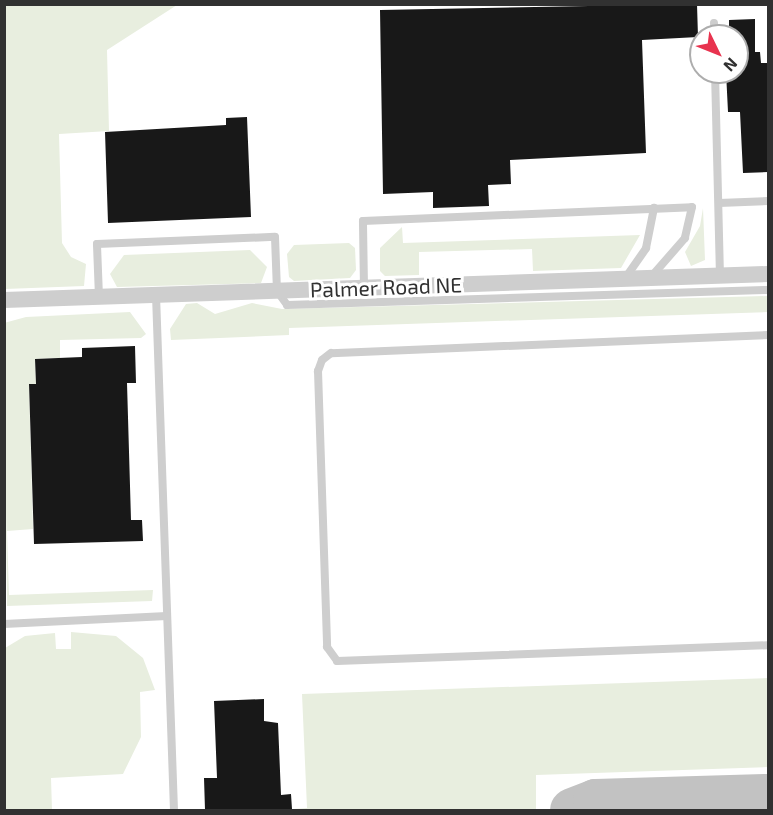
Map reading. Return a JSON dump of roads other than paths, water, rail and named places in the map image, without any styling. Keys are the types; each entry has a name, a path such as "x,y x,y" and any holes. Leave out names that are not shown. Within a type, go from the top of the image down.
{"street":[{"name":"Palmer Road NE","path":"4,300 364,288 483,291 624,279 768,274"}],"lane":[{"path":"716,84 720,275"},
{"path":"719,203 768,201"},
{"path":"364,288 363,221 692,207 685,238 649,278"},
{"path":"624,279 646,248 654,208"},
{"path":"99,297 98,244 275,237 277,291 287,305 483,291 768,290"},
{"path":"156,295 174,810"},
{"path":"768,334 331,353 322,360 318,371 327,646 337,661 768,645"},
{"path":"4,624 167,616"}]}
